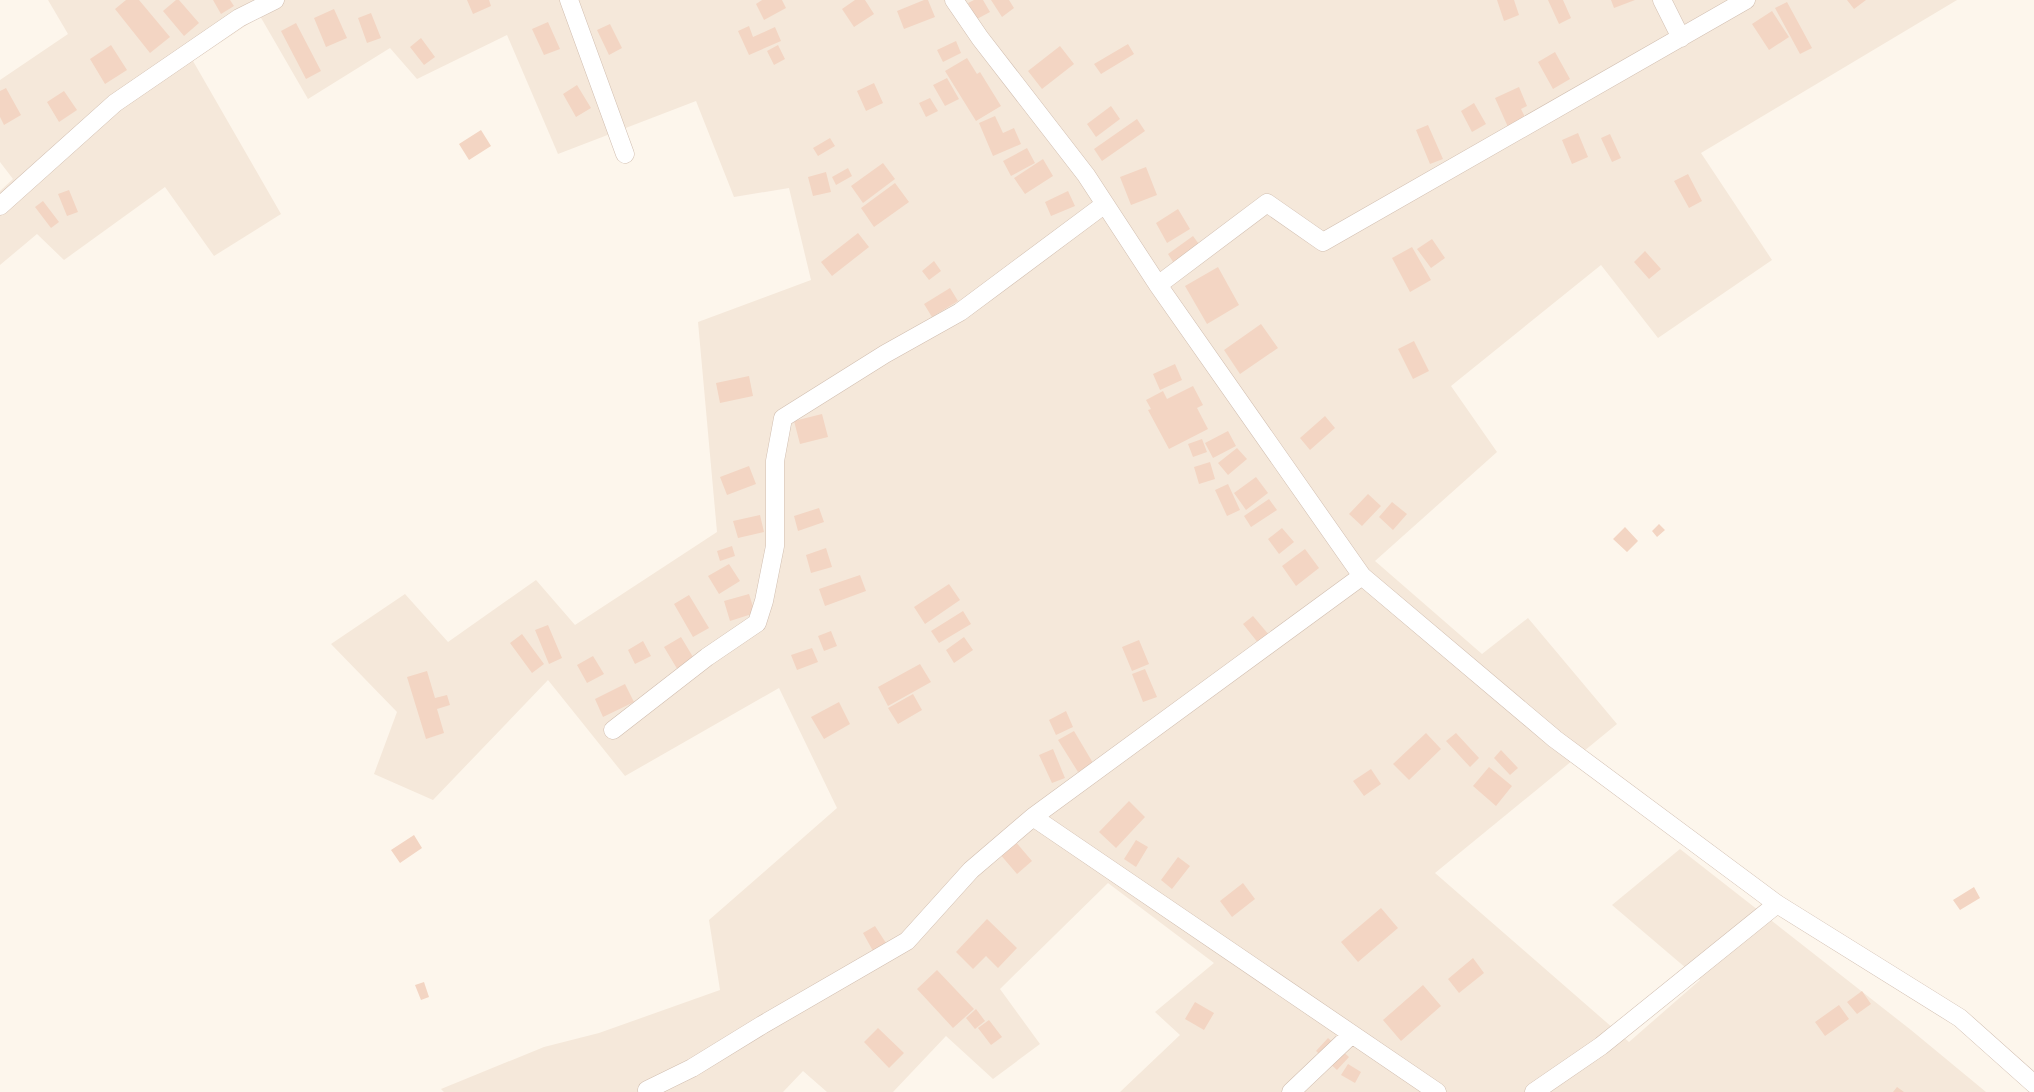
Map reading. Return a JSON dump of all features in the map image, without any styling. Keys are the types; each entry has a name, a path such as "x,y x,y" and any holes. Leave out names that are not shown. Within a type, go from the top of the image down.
{"street":[{"path":"0,206 115,103 239,18 275,0"},
{"path":"569,0 625,154"},
{"path":"954,0 980,38 1086,175 1158,285 1362,576 1555,739 1777,904 1960,1018 2034,1084"},
{"path":"1662,0 1681,38"},
{"path":"1158,285 1267,203 1323,242 1746,0"},
{"path":"613,730 707,657 757,623 764,601 775,546 775,461 783,418 885,354 960,312 1105,204"},
{"path":"648,1090 692,1068 762,1025 907,941 971,870 1034,817 1362,576"},
{"path":"1034,817 1436,1092"},
{"path":"1534,1092 1601,1046 1777,904"},
{"path":"1291,1092 1352,1034"}],"shaded area":[{"path":"48,0 1957,0 1701,153 1772,260 1658,338 1601,265 1451,386 1497,452 1375,561 1482,654 1528,618 1617,724 1435,873 1629,1042 1700,980 1612,905 1680,849 1911,1030 1986,1092 1120,1092 1180,1035 1155,1012 1214,963 1108,883 1000,989 1040,1044 993,1079 946,1036 893,1092 827,1092 803,1071 783,1092 444,1092 441,1089 544,1047 599,1033 720,990 709,920 837,808 779,688 625,776 548,680 433,800 374,774 397,712 331,644 405,594 448,642 536,580 575,625 717,532 698,322 811,280 789,188 734,197 696,101 558,154 507,35 417,79 390,48 308,99 260,16 193,61 281,214 214,256 165,187 64,260 37,234 0,265 0,191 13,179 0,162 0,80 68,34"}],"building":[{"path":"126,0 139,0 170,37 150,53 115,9"},
{"path":"176,0 179,0 199,23 184,36 163,11"},
{"path":"213,0 230,0 234,6 221,14"},
{"path":"467,0 489,0 491,6 473,14"},
{"path":"762,0 782,0 786,8 764,20 756,4"},
{"path":"855,0 865,0 874,14 854,27 842,9"},
{"path":"924,0 928,0 935,17 904,29 897,11"},
{"path":"974,0 983,0 990,12 977,19 968,3"},
{"path":"991,0 1009,0 1014,8 1002,17"},
{"path":"1497,0 1514,0 1519,15 1504,21"},
{"path":"1548,0 1563,0 1571,18 1559,24"},
{"path":"1611,0 1635,0 1614,8"},
{"path":"1847,0 1866,0 1854,9"},
{"path":"1787,2 1812,48 1800,54 1775,8"},
{"path":"334,9 347,38 326,47 314,18"},
{"path":"1772,11 1789,37 1769,50 1752,24"},
{"path":"371,13 381,38 367,43 358,18"},
{"path":"548,22 560,49 544,55 532,29"},
{"path":"296,23 321,71 306,79 281,31"},
{"path":"610,24 622,48 609,55 597,30"},
{"path":"749,26 753,37 775,27 781,41 749,55 738,31"},
{"path":"421,38 435,57 424,65 410,47"},
{"path":"956,41 961,53 943,62 937,50"},
{"path":"1128,44 1134,54 1101,74 1094,64"},
{"path":"111,45 127,70 105,84 90,59"},
{"path":"778,45 785,59 774,65 767,51"},
{"path":"1060,46 1074,64 1042,89 1028,71"},
{"path":"1555,52 1570,79 1553,89 1538,62"},
{"path":"967,58 977,74 980,72 1001,106 976,121 945,71"},
{"path":"947,78 959,99 945,106 933,85"},
{"path":"874,83 883,103 866,111 857,91"},
{"path":"577,85 591,108 576,117 563,94"},
{"path":"1519,87 1527,106 1521,109 1526,119 1508,127 1495,98"},
{"path":"6,88 21,115 4,125 0,117 0,91"},
{"path":"64,91 77,110 59,122 47,102"},
{"path":"930,98 938,111 926,117 919,103"},
{"path":"1474,103 1486,124 1472,132 1461,111"},
{"path":"1111,106 1120,119 1096,137 1087,124"},
{"path":"995,116 1003,133 1014,128 1021,144 993,156 979,123"},
{"path":"1137,119 1145,131 1102,161 1094,149"},
{"path":"1428,125 1443,159 1430,164 1416,130"},
{"path":"481,130 491,146 469,160 459,144"},
{"path":"1578,133 1588,157 1572,164 1562,140"},
{"path":"1610,134 1621,158 1612,162 1601,138"},
{"path":"830,138 835,146 818,156 813,148"},
{"path":"1027,148 1035,163 1011,176 1003,161"},
{"path":"1043,159 1053,176 1025,194 1014,178"},
{"path":"883,163 895,179 863,203 851,186"},
{"path":"1146,167 1157,195 1131,205 1120,177"},
{"path":"848,168 852,176 836,185 832,177"},
{"path":"826,172 831,192 813,196 808,177"},
{"path":"1688,174 1702,201 1689,208 1674,181"},
{"path":"895,183 909,202 874,227 861,208"},
{"path":"69,190 78,212 67,216 58,194"},
{"path":"1068,191 1075,206 1051,216 1045,202"},
{"path":"43,201 59,222 51,228 35,207"},
{"path":"1178,209 1190,229 1167,243 1156,223"},
{"path":"858,233 869,247 832,276 821,262"},
{"path":"1193,236 1201,247 1175,265 1168,254"},
{"path":"1432,239 1445,258 1431,268 1417,249"},
{"path":"1412,247 1431,280 1410,292 1392,258"},
{"path":"1645,251 1661,269 1649,279 1634,262"},
{"path":"934,261 941,271 929,280 922,271"},
{"path":"1218,267 1239,305 1207,324 1185,286"},
{"path":"950,288 958,301 932,317 924,304"},
{"path":"1261,324 1278,348 1240,374 1224,350"},
{"path":"1414,341 1429,371 1413,379 1398,349"},
{"path":"1175,364 1182,380 1160,390 1153,374"},
{"path":"749,376 753,396 720,403 716,383"},
{"path":"1193,386 1203,405 1197,408 1208,429 1169,449 1148,410 1151,409 1146,400 1163,391 1167,399"},
{"path":"822,414 828,437 800,444 794,421"},
{"path":"1325,416 1335,428 1310,450 1300,438"},
{"path":"1228,431 1236,446 1213,458 1205,443"},
{"path":"1202,439 1207,452 1193,457 1188,444"},
{"path":"1237,448 1247,459 1228,475 1218,463"},
{"path":"1210,462 1215,479 1199,484 1194,467"},
{"path":"749,466 756,484 727,495 720,477"},
{"path":"1256,477 1268,493 1246,510 1234,493"},
{"path":"1228,484 1240,510 1227,516 1215,490"},
{"path":"1368,494 1381,506 1362,526 1349,514"},
{"path":"1269,499 1277,510 1251,527 1244,516"},
{"path":"1392,502 1407,514 1393,530 1379,517"},
{"path":"819,508 824,522 798,531 794,516"},
{"path":"760,515 764,532 738,538 733,521"},
{"path":"1659,524 1665,530 1657,537 1652,531"},
{"path":"1625,527 1638,541 1627,552 1613,539"},
{"path":"1282,528 1294,542 1279,554 1268,539"},
{"path":"732,546 735,556 720,561 717,551"},
{"path":"826,548 832,567 811,573 806,555"},
{"path":"1305,549 1319,568 1296,586 1282,566"},
{"path":"729,564 740,581 719,594 708,576"},
{"path":"860,575 866,591 825,606 819,589"},
{"path":"949,584 960,600 925,624 914,607"},
{"path":"749,594 755,613 730,621 724,601"},
{"path":"689,595 709,628 693,637 674,604"},
{"path":"963,611 971,624 939,643 931,631"},
{"path":"1253,616 1269,635 1259,644 1243,624"},
{"path":"548,625 562,658 549,664 535,630"},
{"path":"831,631 837,646 824,651 818,636"},
{"path":"522,634 544,664 532,673 510,643"},
{"path":"681,637 699,667 682,677 664,647"},
{"path":"964,637 973,650 954,663 946,650"},
{"path":"1139,640 1149,664 1132,671 1122,647"},
{"path":"643,641 651,656 635,664 628,650"},
{"path":"812,648 818,662 797,670 791,655"},
{"path":"593,656 604,674 587,683 577,665"},
{"path":"920,664 931,682 888,706 878,687"},
{"path":"1145,669 1157,697 1143,702 1132,674"},
{"path":"427,671 435,698 447,695 450,705 437,709 444,733 426,739 407,677"},
{"path":"625,684 634,702 603,717 595,699"},
{"path":"913,694 922,710 898,724 888,708"},
{"path":"839,702 850,724 824,739 811,717"},
{"path":"1066,711 1073,727 1056,735 1049,720"},
{"path":"1074,731 1093,763 1078,772 1058,740"},
{"path":"1426,733 1441,749 1409,780 1393,764"},
{"path":"1456,733 1479,758 1470,767 1446,741"},
{"path":"1053,749 1065,778 1052,783 1039,755"},
{"path":"1501,750 1518,768 1510,775 1494,758"},
{"path":"1489,767 1512,786 1496,806 1473,786"},
{"path":"1371,769 1381,784 1364,796 1353,781"},
{"path":"1129,801 1145,817 1116,848 1099,832"},
{"path":"414,835 422,848 400,863 391,850"},
{"path":"1014,840 1032,861 1017,874 999,853"},
{"path":"1136,840 1148,847 1136,867 1124,859"},
{"path":"1178,857 1190,866 1172,889 1161,880"},
{"path":"1243,883 1255,899 1232,917 1220,901"},
{"path":"1974,887 1980,898 1960,910 1953,900"},
{"path":"1381,908 1398,928 1358,962 1341,942"},
{"path":"987,919 1017,948 998,968 986,956 973,969 956,952"},
{"path":"875,926 886,943 873,951 863,933"},
{"path":"1473,958 1484,973 1459,993 1448,979"},
{"path":"937,970 974,1009 953,1028 917,989"},
{"path":"424,982 429,997 421,1000 415,985"},
{"path":"1423,985 1441,1006 1401,1041 1383,1020"},
{"path":"1862,991 1871,1004 1857,1014 1847,1002"},
{"path":"1195,1002 1214,1013 1204,1030 1185,1019"},
{"path":"1839,1005 1849,1019 1825,1036 1815,1022"},
{"path":"976,1009 985,1021 975,1029 966,1018"},
{"path":"989,1020 1002,1037 991,1045 978,1028"},
{"path":"878,1028 904,1053 889,1068 864,1042"},
{"path":"1328,1038 1349,1057 1337,1070 1316,1051"},
{"path":"1348,1064 1361,1072 1355,1083 1341,1075"},
{"path":"1897,1087 1904,1092 1893,1092"}]}
